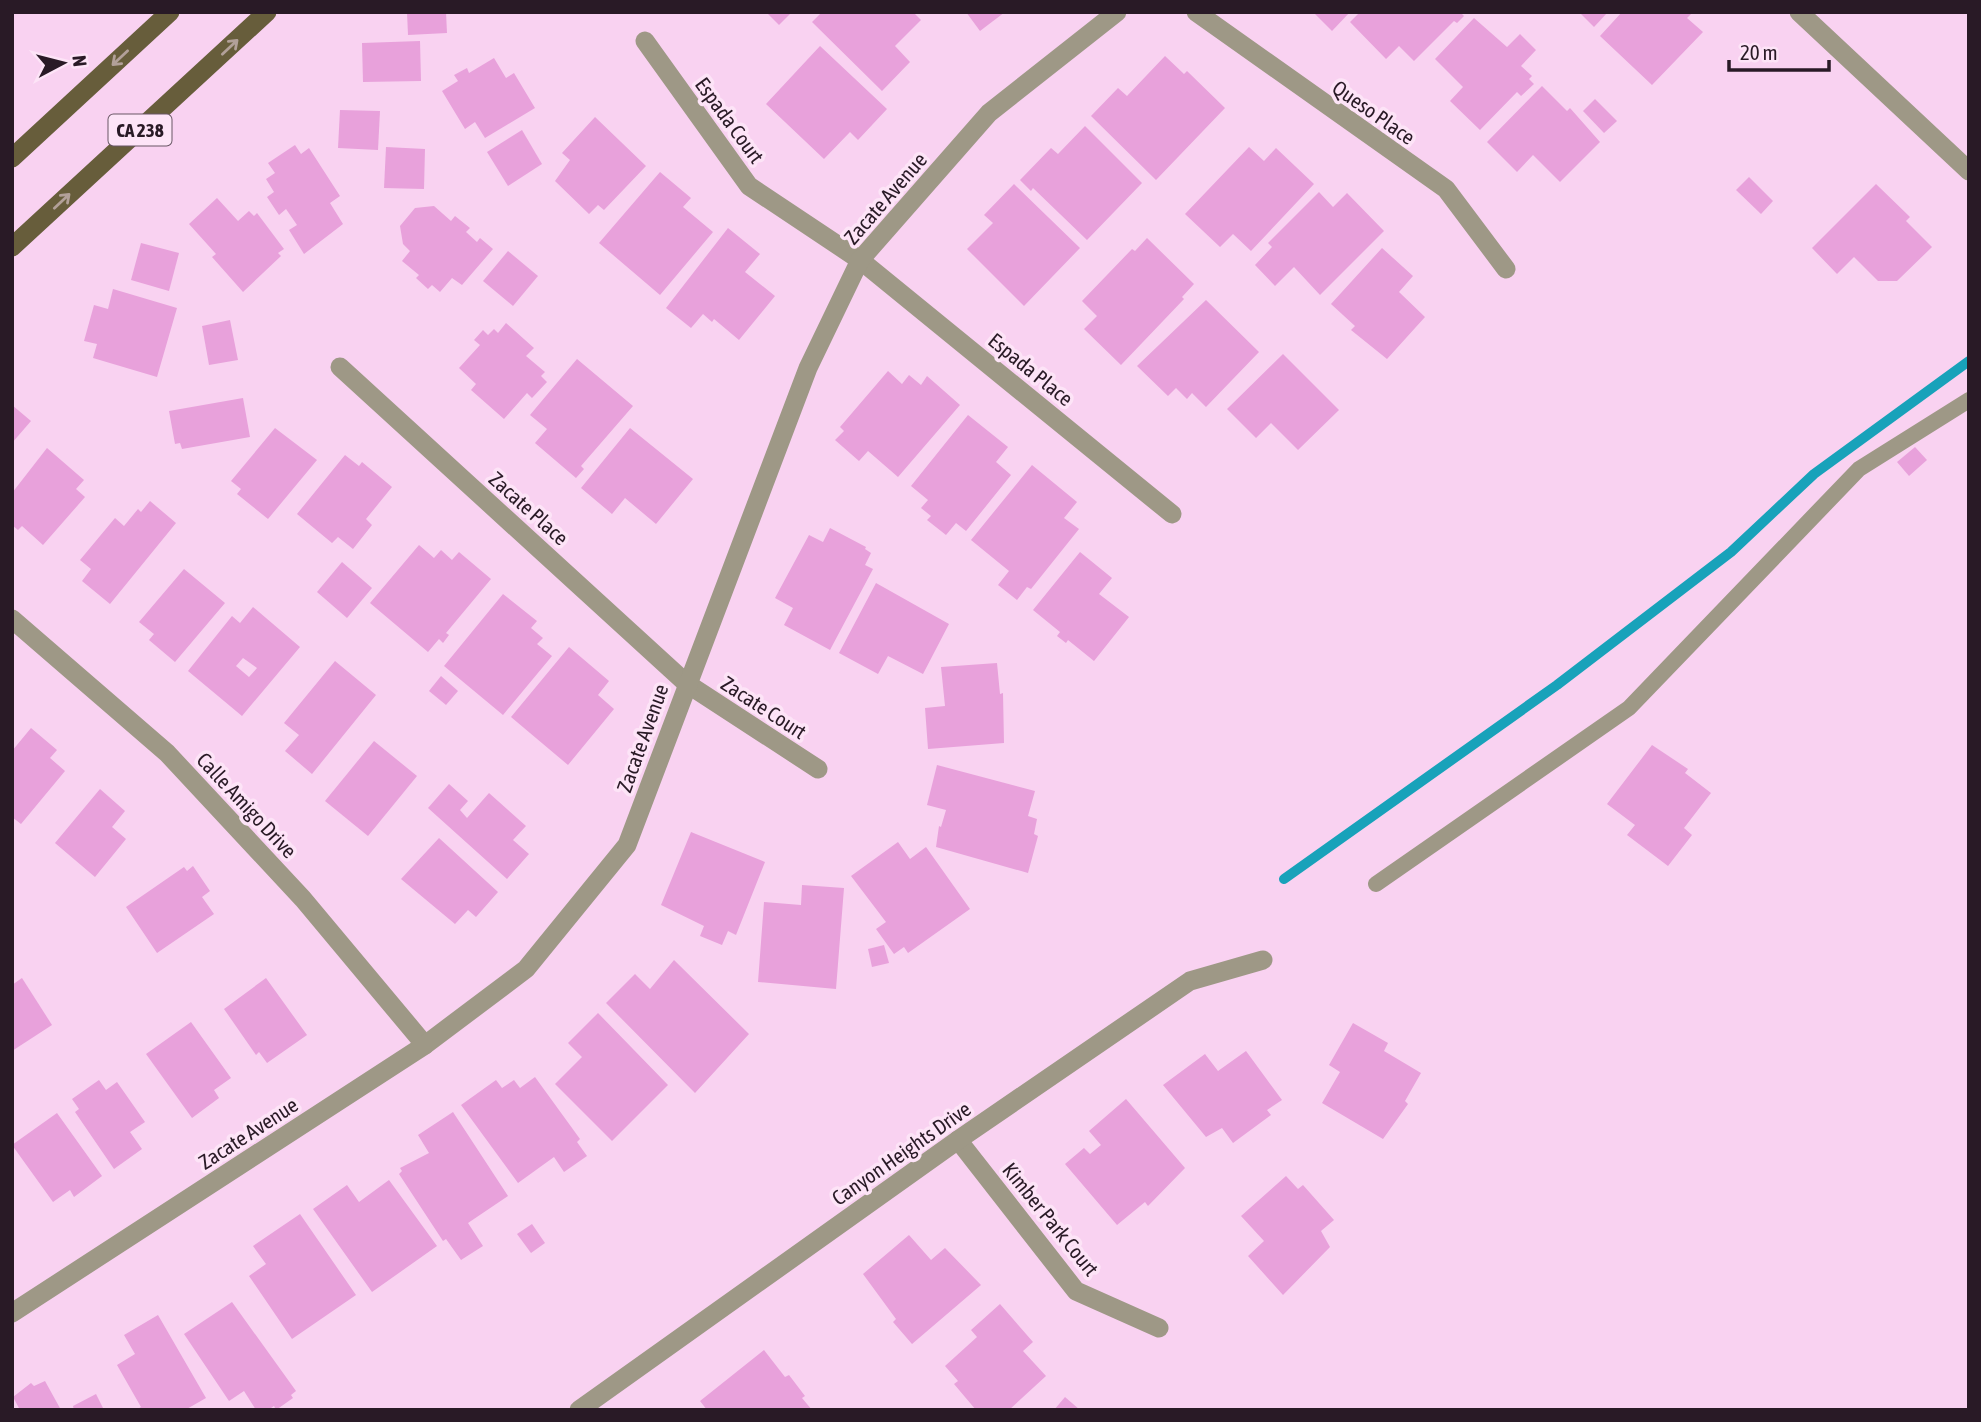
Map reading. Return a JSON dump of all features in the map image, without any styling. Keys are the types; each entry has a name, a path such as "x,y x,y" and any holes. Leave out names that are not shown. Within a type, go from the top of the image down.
{"main road":[{"path":"12,158 170,12"},
{"name":"CA 238","path":"12,247 267,12"}],"street":[{"name":"Zacate Avenue","path":"15,1307 425,1045 526,969 626,845 808,369 860,260 989,113 1117,12"},
{"name":"Queso Place","path":"1196,12 1446,189 1506,269"},
{"path":"1799,12 1969,171"},
{"name":"Espada Court","path":"645,41 749,186 860,260"},
{"name":"Espada Place","path":"860,260 1172,514"},
{"name":"Zacate Place","path":"340,368 686,683"},
{"name":"Calle Amigo Drive","path":"12,619 167,753 303,899 425,1045"},
{"name":"Zacate Court","path":"686,683 818,769"},
{"name":"Canyon Heights Drive","path":"579,1410 958,1140 1190,981 1263,960"},
{"name":"Kimber Park Court","path":"958,1140 1076,1292 1159,1328"}],"lane":[{"path":"1376,884 1629,708 1859,469 1969,400"}],"building":[{"path":"407,12 446,12 447,33 408,35"},
{"path":"766,12 792,12 779,25"},
{"path":"822,12 913,12 921,20 895,46 910,62 882,91 812,22"},
{"path":"966,12 1005,12 980,31"},
{"path":"1313,12 1350,12 1332,31"},
{"path":"1360,12 1460,12 1464,16 1457,23 1454,21 1414,61 1399,46 1386,59 1350,22"},
{"path":"1579,12 1608,12 1594,27"},
{"path":"1622,12 1693,12 1687,18 1703,32 1652,85 1600,36"},
{"path":"1474,18 1507,47 1520,34 1536,50 1521,66 1532,76 1529,79 1534,84 1521,96 1517,92 1480,130 1450,101 1463,87 1435,59"},
{"path":"420,41 421,81 363,82 362,43"},
{"path":"820,46 887,109 858,140 850,132 824,159 766,104"},
{"path":"1165,56 1184,74 1187,71 1225,108 1156,180 1091,116 1118,88 1127,96"},
{"path":"494,58 506,78 514,73 535,108 485,138 475,122 465,129 442,91 458,81 454,75 467,68 469,73"},
{"path":"1542,86 1567,111 1570,108 1600,142 1560,182 1533,155 1517,172 1487,142"},
{"path":"1595,99 1617,121 1604,133 1583,111"},
{"path":"340,110 380,111 378,150 338,148"},
{"path":"595,117 646,166 604,210 598,205 589,214 555,181 570,160 562,153"},
{"path":"1085,126 1142,183 1087,240 1033,188 1031,191 1020,180 1051,148 1058,154"},
{"path":"522,130 542,164 508,186 487,152"},
{"path":"295,145 301,154 309,148 340,196 330,203 343,224 304,254 289,230 297,225 286,209 279,215 267,197 274,192 266,179 275,173 268,163"},
{"path":"386,147 425,149 424,189 384,188"},
{"path":"1249,147 1264,161 1276,148 1314,184 1251,251 1233,234 1220,247 1185,214"},
{"path":"660,172 691,198 683,207 713,232 660,295 599,243"},
{"path":"1749,177 1773,201 1761,214 1736,190"},
{"path":"1014,184 1080,248 1024,306 967,249 993,223 984,215"},
{"path":"1876,184 1910,217 1906,221 1932,247 1897,281 1878,281 1854,257 1837,274 1812,248"},
{"path":"1319,192 1333,207 1347,193 1384,231 1320,295 1294,267 1275,286 1255,265 1272,247 1268,243"},
{"path":"217,198 238,221 249,211 254,216 257,213 284,249 278,253 281,256 243,292 212,257 216,254 189,224"},
{"path":"434,206 451,221 455,216 470,228 466,232 477,242 480,238 493,249 462,285 452,278 440,292 432,285 428,289 416,278 419,275 402,261 410,251 403,244 400,226 415,208"},
{"path":"728,228 760,254 745,272 775,296 739,340 714,319 712,322 703,314 691,328 666,308"},
{"path":"1147,238 1194,284 1182,297 1184,299 1121,365 1084,329 1097,316 1082,301 1132,249 1135,251"},
{"path":"141,243 179,253 169,291 131,280"},
{"path":"1382,248 1413,276 1399,292 1425,317 1387,359 1351,330 1355,326 1331,304"},
{"path":"508,251 538,276 513,306 483,281"},
{"path":"113,289 177,308 157,377 93,358 97,344 84,341 94,305 108,309"},
{"path":"1206,300 1259,352 1206,407 1192,393 1187,399 1176,388 1168,396 1137,366"},
{"path":"230,320 238,360 209,365 202,326"},
{"path":"506,323 534,348 526,356 545,372 541,376 547,382 532,398 527,393 504,419 471,390 476,384 459,368 480,345 474,340 483,330 488,335 494,329 498,333"},
{"path":"1283,354 1339,410 1298,450 1271,423 1256,438 1227,409"},
{"path":"577,359 633,406 581,466 584,469 576,478 535,443 547,429 530,415"},
{"path":"888,371 902,384 909,375 921,385 927,376 960,405 898,477 868,451 859,461 835,440 844,431 840,427"},
{"path":"243,398 250,437 182,449 180,443 175,444 169,411"},
{"path":"12,405 31,421 12,443"},
{"path":"968,415 1008,447 996,462 1011,475 966,531 956,523 946,535 927,520 931,516 921,508 928,500 911,486"},
{"path":"275,428 317,460 268,519 237,494 241,489 231,481"},
{"path":"630,428 693,479 656,524 625,498 612,514 581,488"},
{"path":"1915,447 1927,460 1909,476 1897,462"},
{"path":"47,448 84,480 76,489 85,497 43,545 22,526 18,530 12,525 12,493"},
{"path":"345,455 359,466 362,462 392,487 366,519 372,525 353,549 338,537 332,543 297,514"},
{"path":"1032,465 1077,502 1064,518 1079,529 1031,589 1027,587 1017,600 998,585 1009,571 971,540"},
{"path":"150,501 176,523 110,604 82,581 91,569 80,560 115,518 124,526 138,509 141,512"},
{"path":"830,528 866,547 871,553 865,565 873,569 830,650 784,625 793,608 775,598 809,535 823,542"},
{"path":"419,545 434,558 441,550 452,560 459,552 491,579 446,633 449,635 443,643 439,639 428,652 370,603"},
{"path":"1080,552 1112,578 1099,594 1129,617 1094,661 1068,640 1066,643 1057,636 1060,632 1033,610"},
{"path":"342,562 372,588 347,618 317,592"},
{"path":"184,569 225,603 175,662 149,640 154,634 139,622"},
{"path":"876,583 949,624 923,674 888,656 878,674 839,653"},
{"path":"503,594 537,621 531,628 543,638 537,644 552,656 503,715 444,666"},
{"path":"253,607 300,647 242,716 188,671 232,616 240,623","holes":["243,658 257,668 249,677 236,666"]},
{"path":"569,647 609,681 598,695 614,709 568,765 511,717"},
{"path":"335,661 376,695 312,774 285,751 299,735 284,723"},
{"path":"997,663 1000,694 1003,693 1004,743 928,749 925,708 945,706 941,667"},
{"path":"441,676 458,691 446,705 429,691"},
{"path":"31,728 57,750 50,758 65,771 21,824 12,817 12,751"},
{"path":"374,741 417,776 368,836 325,801"},
{"path":"1652,745 1688,769 1685,773 1711,793 1684,828 1692,835 1668,866 1627,835 1635,825 1607,804"},
{"path":"937,765 1035,791 1028,816 1037,819 1034,834 1038,836 1028,873 936,847 939,826 941,827 946,810 927,805"},
{"path":"449,784 468,801 460,810 467,818 489,793 526,826 513,840 529,854 507,879 428,808"},
{"path":"100,789 125,811 112,827 126,839 95,877 55,843"},
{"path":"691,832 765,862 736,935 728,931 722,945 700,936 704,926 661,905"},
{"path":"439,838 498,892 476,917 468,910 455,924 401,879"},
{"path":"898,842 910,859 926,847 970,909 908,953 904,947 894,954 876,929 886,922 851,876"},
{"path":"193,866 210,891 202,897 214,914 157,953 126,907 184,867 187,871"},
{"path":"802,885 844,888 836,989 758,982 764,902 801,905"},
{"path":"884,945 889,963 872,967 868,949"},
{"path":"674,960 749,1034 695,1093 606,1003 635,974 650,989"},
{"path":"22,978 52,1025 12,1051 12,985"},
{"path":"266,978 307,1035 267,1063 259,1052 256,1055 224,1009"},
{"path":"598,1013 668,1085 612,1141 555,1084 582,1057 568,1043"},
{"path":"191,1022 231,1078 214,1090 219,1098 192,1118 146,1054"},
{"path":"1353,1023 1388,1043 1384,1051 1421,1073 1405,1101 1408,1104 1383,1139 1322,1103 1340,1072 1329,1065"},
{"path":"1246,1051 1282,1100 1267,1110 1271,1115 1233,1143 1222,1128 1206,1137 1163,1085 1205,1054 1218,1071"},
{"path":"535,1077 580,1139 577,1142 587,1156 564,1172 554,1157 518,1183 461,1105 496,1080 502,1088 514,1080 520,1088"},
{"path":"99,1080 106,1090 117,1082 145,1122 130,1132 142,1149 114,1169 75,1112 79,1109 72,1099"},
{"path":"1126,1099 1185,1168 1148,1206 1145,1202 1117,1225 1065,1164 1084,1148 1090,1154 1101,1145 1089,1131"},
{"path":"453,1112 508,1196 468,1223 483,1246 461,1260 446,1239 443,1241 399,1174 402,1171 400,1168 429,1153 418,1135"},
{"path":"57,1113 102,1176 74,1197 70,1190 53,1202 12,1145"},
{"path":"1286,1176 1298,1189 1303,1185 1334,1220 1321,1231 1330,1247 1283,1295 1248,1256 1264,1241 1241,1216"},
{"path":"389,1180 437,1246 372,1292 313,1209 347,1185 359,1202"},
{"path":"300,1214 356,1295 292,1339 249,1276 266,1264 253,1246"},
{"path":"532,1224 545,1243 531,1253 517,1234"},
{"path":"909,1235 931,1260 945,1248 981,1285 912,1344 893,1322 896,1319 863,1274"},
{"path":"232,1302 296,1391 291,1395 293,1398 276,1410 274,1406 268,1410 256,1410 244,1391 229,1401 184,1334"},
{"path":"1000,1304 1033,1342 1023,1351 1046,1376 1009,1410 976,1410 954,1384 958,1381 945,1366 977,1337 971,1330"},
{"path":"158,1315 206,1398 185,1410 136,1410 141,1407 117,1365 135,1354 124,1335"},
{"path":"764,1350 785,1377 789,1375 812,1410 707,1410 700,1401"},
{"path":"45,1381 61,1410 20,1410 13,1397 31,1383 34,1386"},
{"path":"96,1394 104,1410 74,1410 73,1406"},
{"path":"1065,1397 1080,1410 1054,1410"}],"waterway":[{"path":"1284,879 1557,685 1731,552 1814,474 1969,361"}]}
